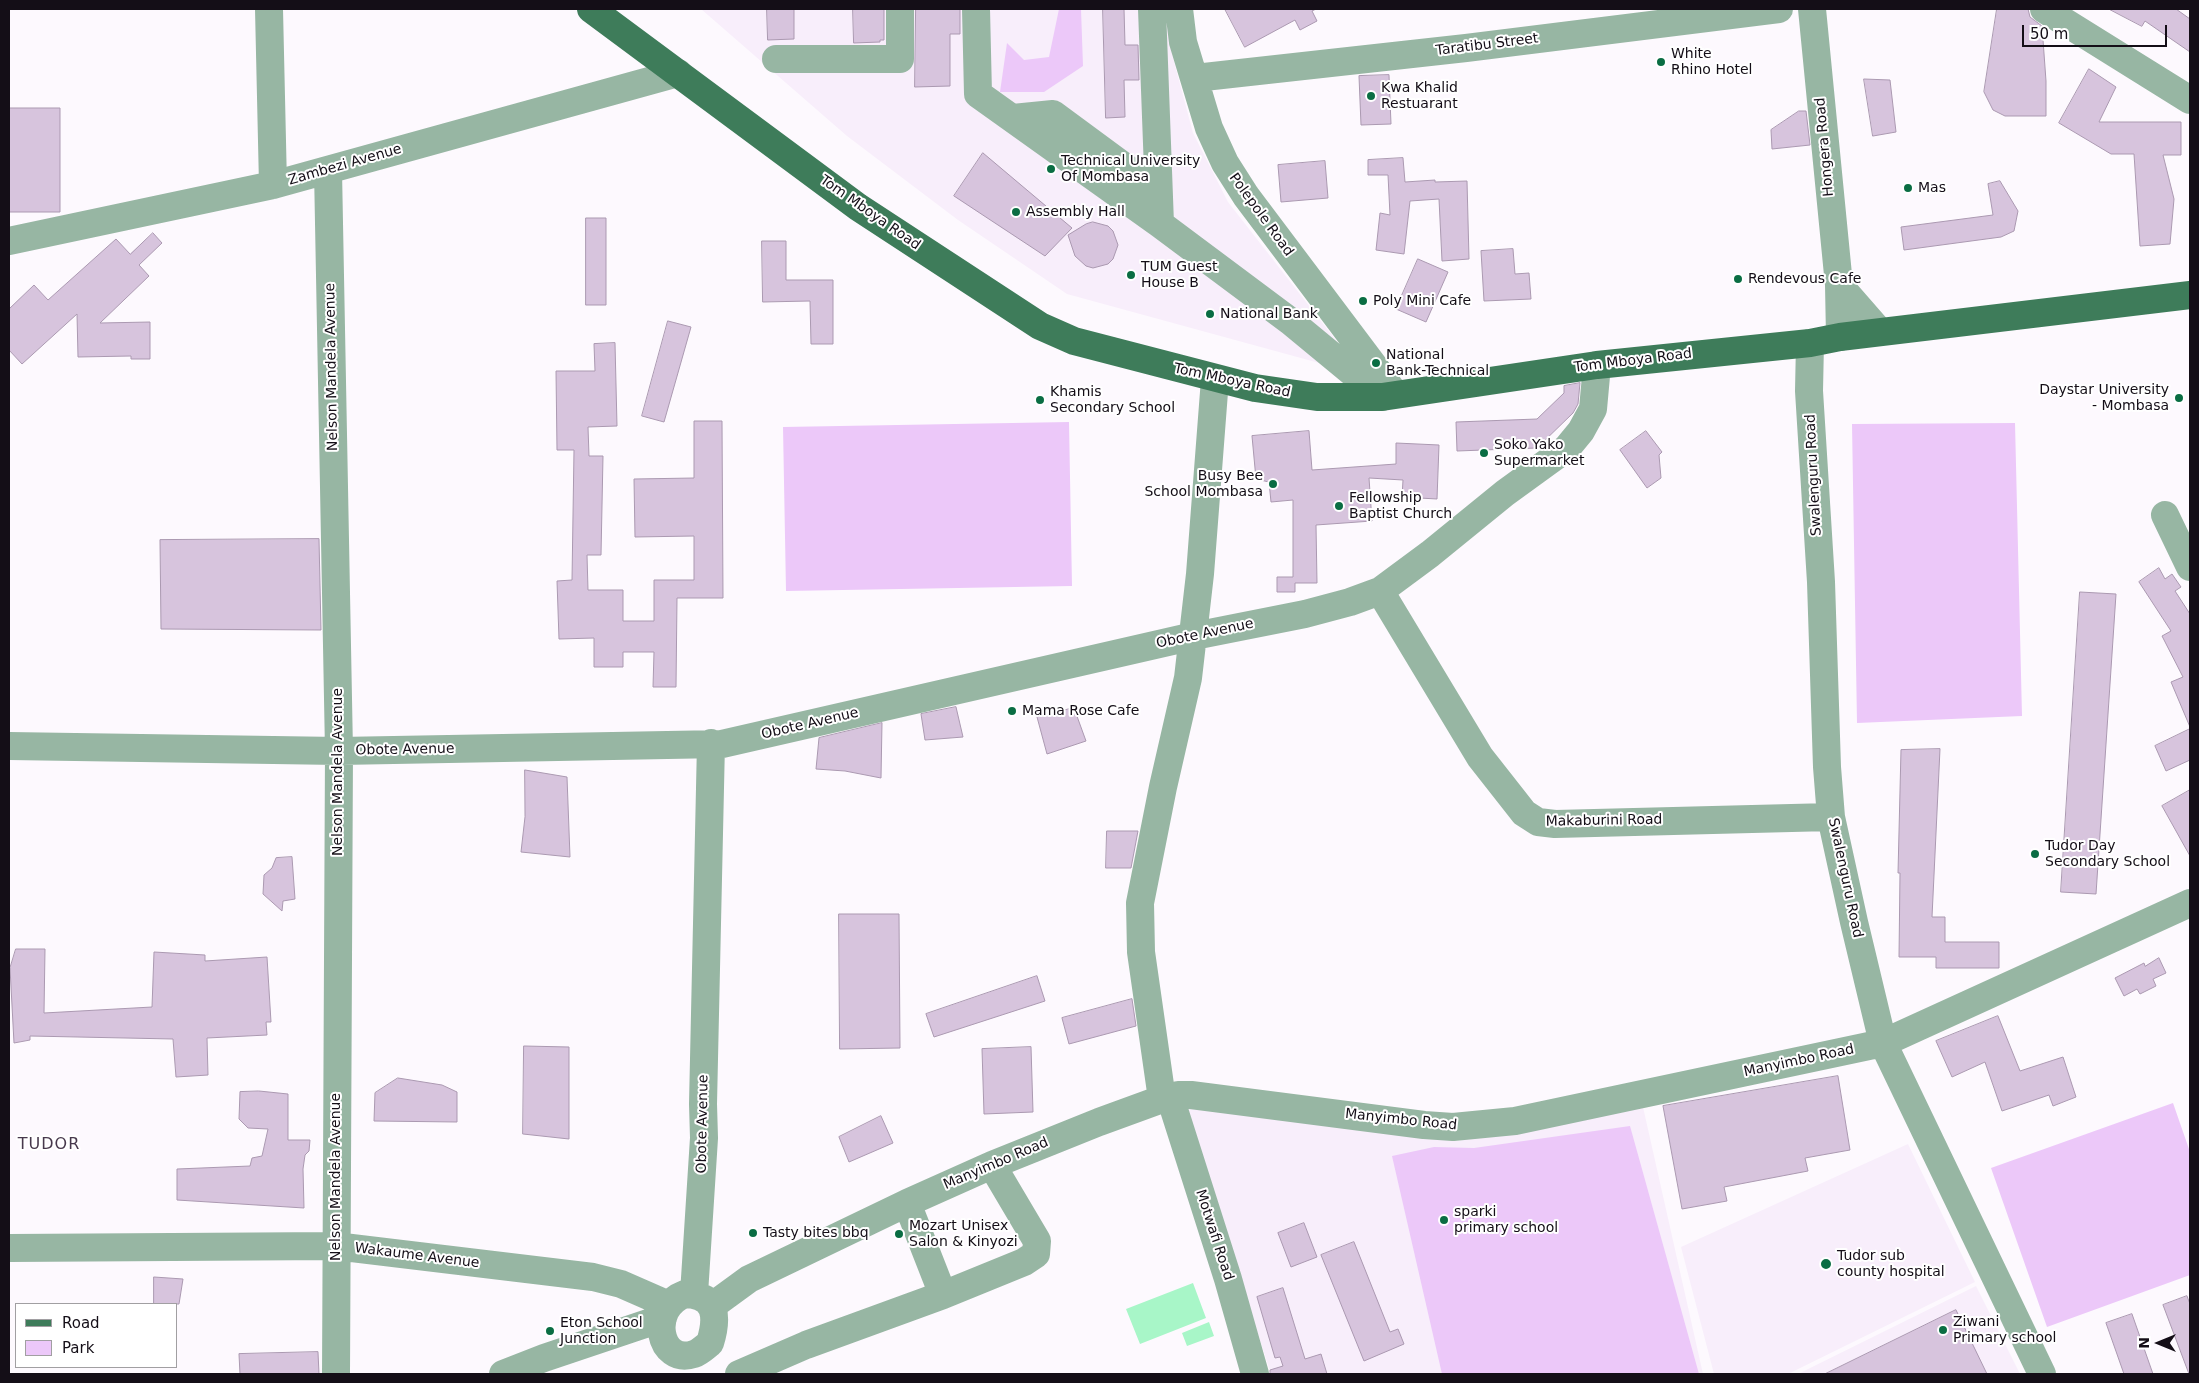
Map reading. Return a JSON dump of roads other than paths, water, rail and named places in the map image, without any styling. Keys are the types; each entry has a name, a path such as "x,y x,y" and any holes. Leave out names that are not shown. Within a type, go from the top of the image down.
{"main road":[{"name":"Tom Mboya Road","path":"591,9 858,207 1040,326 1074,341 1255,388 1317,398 1389,396 1597,365 1810,343 1880,332 2188,297"}],"street":[{"path":"270,9 273,186"},
{"path":"776,59 900,59 900,9"},
{"path":"976,9 978,94 1160,224 1389,396"},
{"path":"1152,9 1160,224"},
{"name":"Polepole Road","path":"1179,9 1183,42 1209,128 1225,163 1246,196 1389,396"},
{"name":"Taratibu Street","path":"1194,78 1466,48 1779,9"},
{"name":"Hongera Road","path":"1812,9 1838,285 1840,337"},
{"path":"2044,9 2190,100"},
{"name":"Zambezi Avenue","path":"9,241 273,186 678,73"},
{"name":"Nelson Mandela Avenue","path":"328,170 339,752 335,1246 336,1374"},
{"path":"1838,285 1880,332"},
{"name":"Swalenguru Road","path":"1810,343 1809,391 1821,582 1824,723 1831,817 1883,1043 2042,1374"},
{"name":"Obote Avenue","path":"9,746 339,752 722,744 1194,636 1314,612 1380,591 1567,448 1581,431 1592,409 1597,365"},
{"name":"Motwafi Road","path":"1215,379 1194,636 1188,678 1167,768 1140,903 1141,952 1166,1098 1228,1279 1255,1374"},
{"path":"2165,515 2190,567"},
{"name":"Makaburini Road","path":"1380,591 1480,757 1524,814 1538,822 1555,824 1831,817"},
{"name":"Obote Avenue","path":"703,1300 703,1094 711,743"},
{"name":"Manyimbo Road","path":"703,1300 907,1202 1099,1122 1166,1098 1191,1095 1424,1125 1453,1127 1515,1121 1883,1043 2190,903"},
{"path":"739,1374 806,1346 943,1295 1024,1262 1036,1254 1036,1241 992,1165"},
{"path":"907,1202 943,1295"},
{"name":"Wakaume Avenue","path":"9,1248 335,1246 594,1277 621,1284 666,1312"},
{"path":"685,1294 703,1300 715,1315 715,1325 710,1343 687,1363 669,1348 661,1337 666,1312 676,1297 685,1294"},
{"path":"503,1374 666,1312"}],"place":[{"name":"White Rhino Hotel","path":"1661,62"},
{"name":"Kwa Khalid Restuarant","path":"1371,96"},
{"name":"Technical University Of Mombasa","path":"1051,169"},
{"name":"Mas","path":"1908,188"},
{"name":"Assembly Hall","path":"1016,212"},
{"name":"TUM Guest House B","path":"1131,275"},
{"name":"Rendevous Cafe","path":"1738,279"},
{"name":"Poly Mini Cafe","path":"1363,301"},
{"name":"National Bank","path":"1210,314"},
{"name":"National Bank-Technical","path":"1376,363"},
{"name":"Daystar University - Mombasa","path":"2179,398"},
{"name":"Khamis Secondary School","path":"1040,400"},
{"name":"Soko Yako Supermarket","path":"1484,453"},
{"name":"Busy Bee School Mombasa","path":"1273,484"},
{"name":"Fellowship Baptist Church","path":"1339,506"},
{"name":"Mama Rose Cafe","path":"1012,711"},
{"name":"Tudor Day Secondary School","path":"2035,854"},
{"name":"sparki primary school","path":"1444,1220"},
{"name":"Tasty bites bbq","path":"753,1233"},
{"name":"Mozart Unisex Salon & Kinyozi","path":"899,1234"},
{"name":"Tudor sub county hospital","path":"1826,1264"},
{"name":"Ziwani Primary school","path":"1943,1330"},
{"name":"Eton School Junction","path":"550,1331"}],"district":[{"name":"TUDOR","path":"49,1145"}]}
